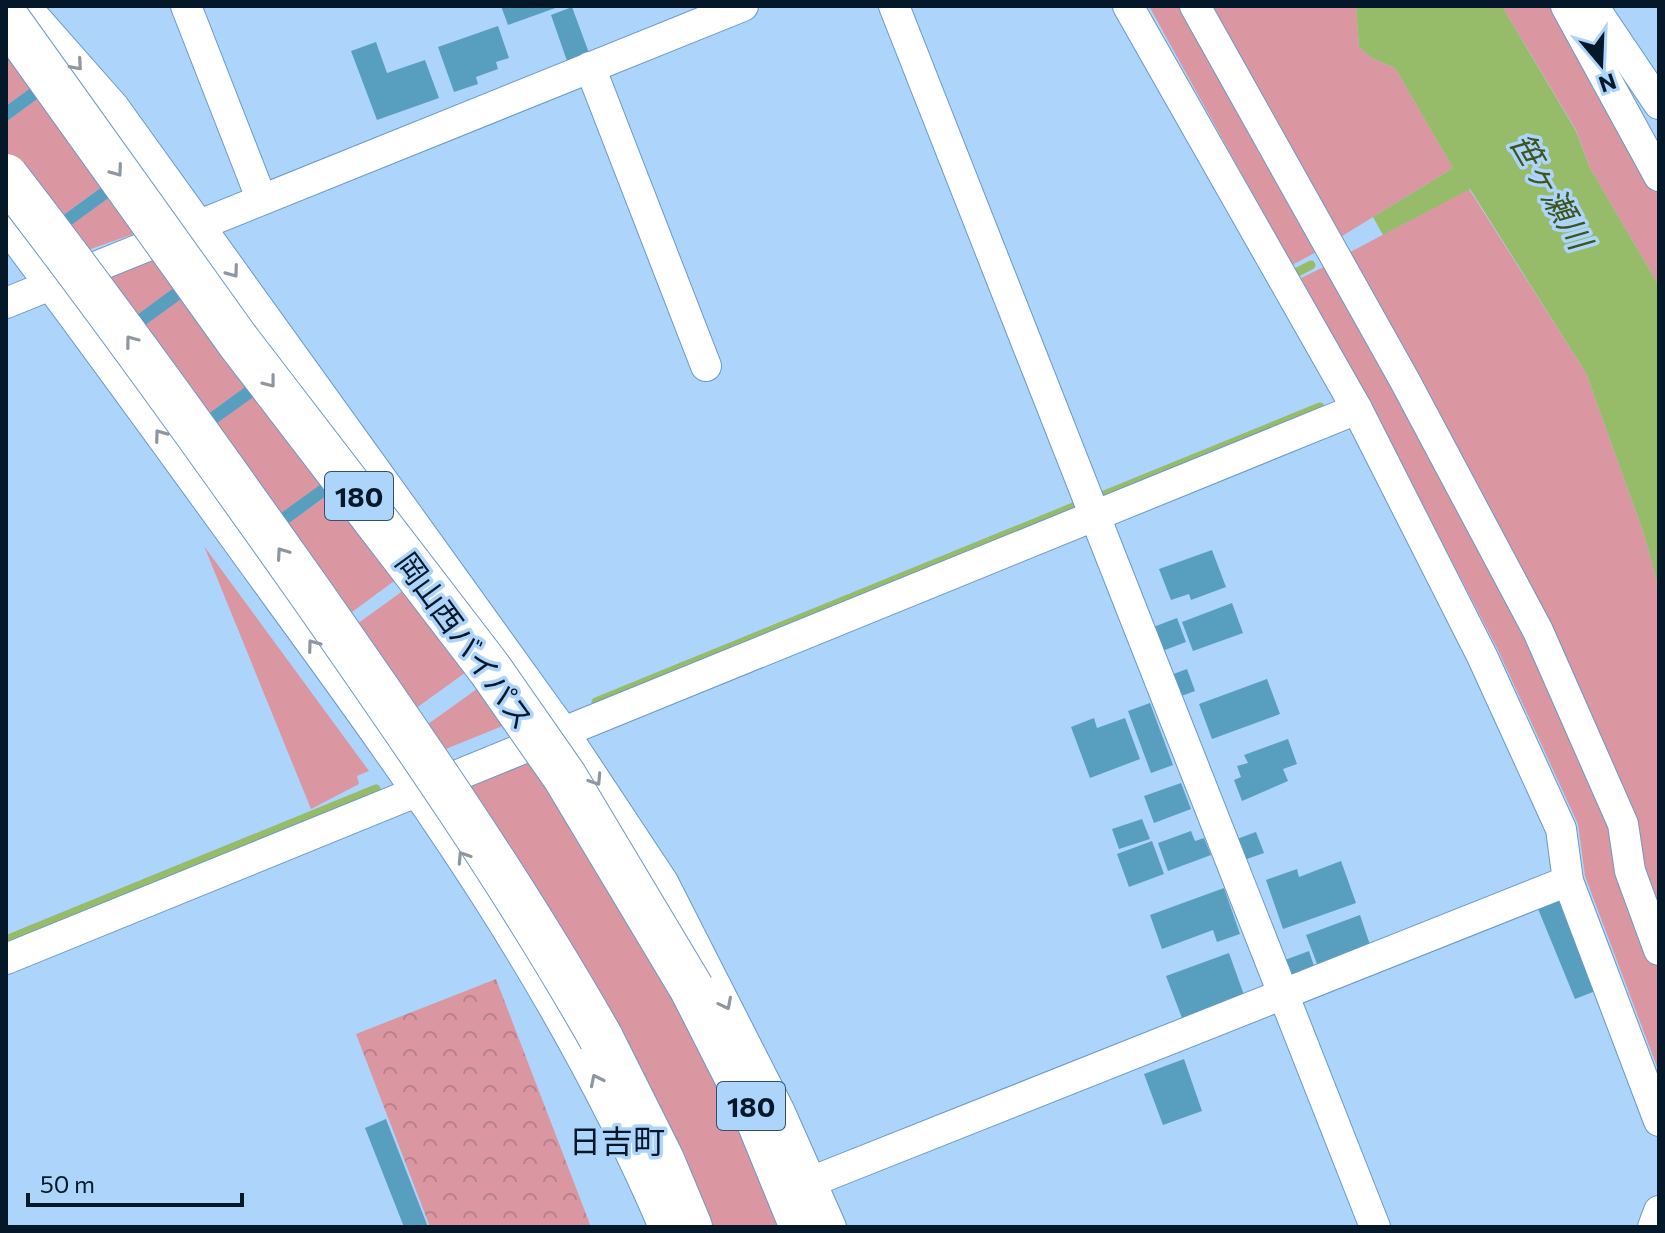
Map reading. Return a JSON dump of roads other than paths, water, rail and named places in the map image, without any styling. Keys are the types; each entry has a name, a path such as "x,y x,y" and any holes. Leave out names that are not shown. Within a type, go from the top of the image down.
{"highway":[{"name":"岡山西バイパス","path":"6,17 238,341 489,668 565,777 692,989 757,1117 802,1227"},
{"path":"6,176 164,386 459,806 543,937 601,1038 662,1160 690,1227"}],"street":[{"path":"25,6 114,107 563,731 663,882 813,1181 831,1227"},
{"path":"186,6 261,198"},
{"path":"6,303 743,6"},
{"path":"894,6 1375,1227"},
{"path":"1128,6 1357,409 1482,656 1561,829 1568,881 1659,1121"},
{"path":"1195,6 1405,381 1538,631 1623,824 1630,871 1659,950"},
{"path":"1566,6 1659,176"},
{"path":"1593,6 1659,104"},
{"path":"590,67 706,366"},
{"path":"6,226 419,790 524,951 580,1049 664,1227"},
{"path":"6,959 1357,409"},
{"path":"813,1181 1281,992 1568,881"},
{"path":"1653,1227 1659,1211"}],"water":[{"name":"笹ヶ瀬川","path":"1356,6 1502,6 1576,131 1590,168 1659,286 1659,590 1645,537 1586,373 1470,189 1383,235 1373,217 1453,168 1395,68 1372,58 1359,47"}],"waterway":[{"path":"1293,280 1290,276 1311,265"},
{"path":"1102,496 1320,407"},
{"path":"596,702 1076,506"},
{"path":"6,940 376,789"}],"district":[{"name":"日吉町","path":"617,1140"}]}
